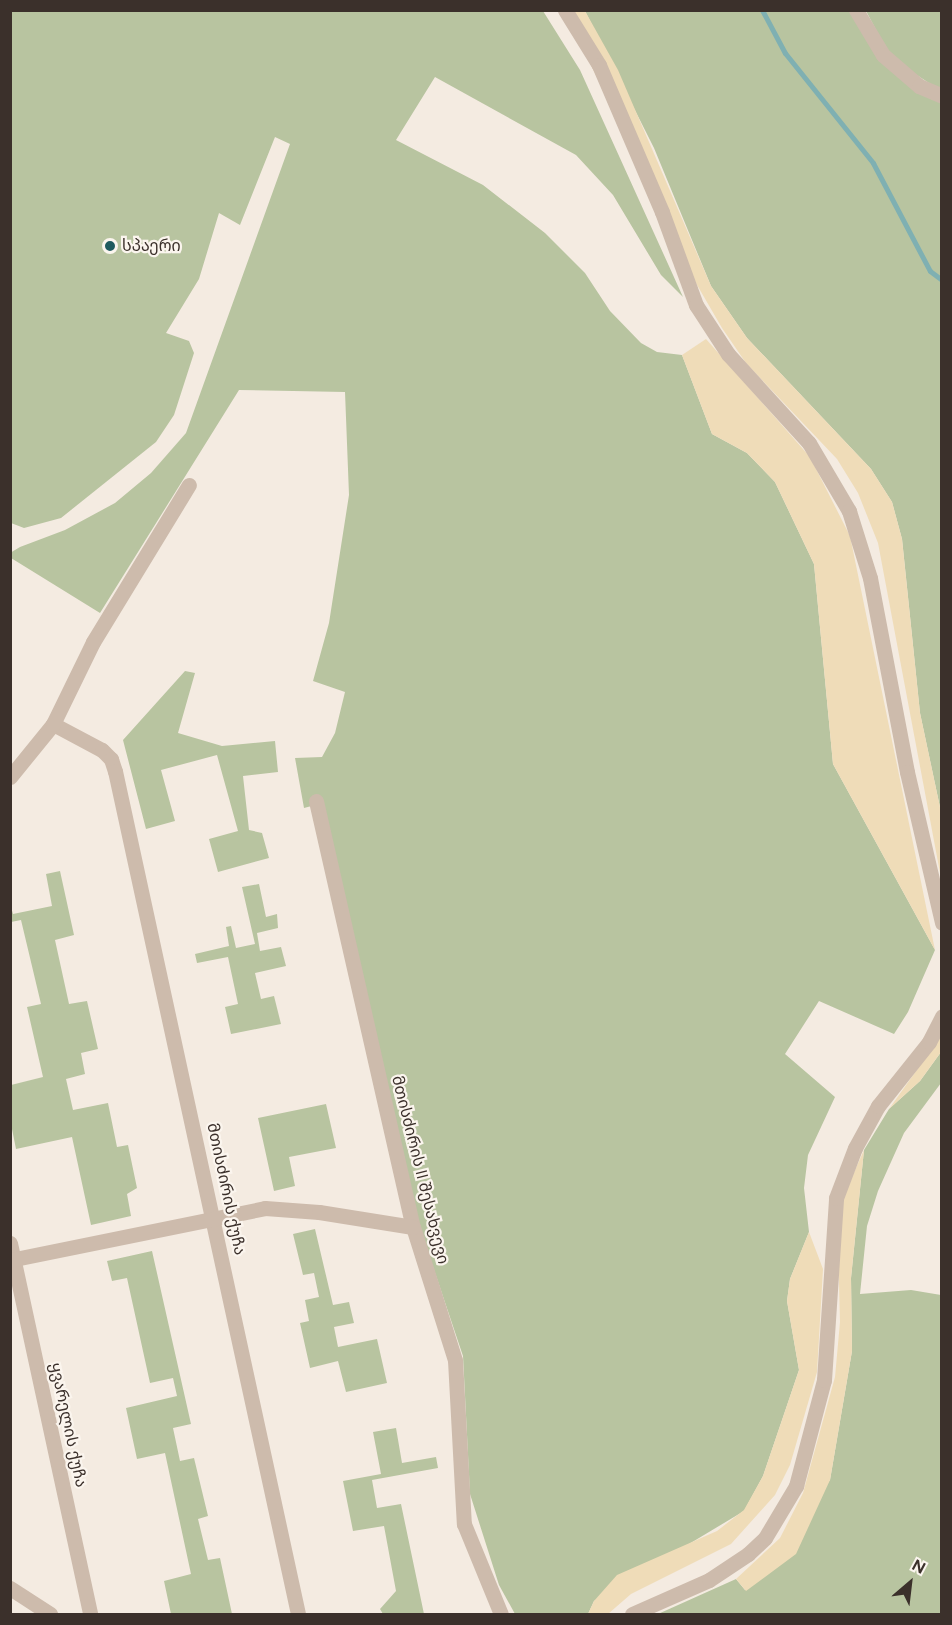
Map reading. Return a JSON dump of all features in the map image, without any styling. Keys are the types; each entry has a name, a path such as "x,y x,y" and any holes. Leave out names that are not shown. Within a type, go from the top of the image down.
{"street":[{"path":"565,10 599,65 662,212 696,305 728,354 809,444 849,511 870,578 907,772 942,923"},
{"path":"856,10 883,55 919,86 942,96"},
{"path":"10,777 53,724 93,642 189,484"},
{"name":"მთისძირის ქუჩა","path":"53,724 102,750 111,759 115,771 214,1217 298,1614"},
{"name":"მთისძირის II შესახვევი","path":"316,801 413,1227 455,1360 464,1524 501,1614"},
{"path":"632,1614 709,1580 748,1554 765,1538 796,1486 824,1380 836,1198 855,1148 878,1106 929,1042 942,1016"},
{"path":"12,1260 266,1208 319,1212 413,1227"},
{"name":"ყვარელის ქუჩა","path":"10,1243 90,1614"},
{"path":"10,1588 50,1614"}],"green space":[{"path":"11,11 543,11 580,70 683,297 661,275 613,195 576,155 435,77 396,140 483,185 545,233 585,273 610,311 641,343 657,352 682,355 712,434 747,453 775,482 814,564 833,764 935,950 908,1012 894,1034 819,1001 785,1054 835,1097 808,1155 804,1188 809,1232 790,1279 787,1301 799,1370 763,1476 744,1511 594,1601 588,1614 515,1614 499,1585 470,1494 463,1356 418,1222 323,803 304,808 295,758 322,757 335,733 345,692 313,681 329,623 349,495 345,392 239,390 100,613 11,558 10,553 20,547 65,530 115,503 151,473 186,433 290,144 275,137 240,225 219,213 199,279 166,333 189,341 194,353 174,415 156,442 61,518 24,528 11,523"},
{"path":"585,11 853,11 874,45 941,100 941,812 920,713 902,539 892,502 871,469 747,338 711,286 654,148"},
{"path":"866,11 941,11 941,91 891,58"},
{"path":"185,671 195,673 178,733 222,746 275,741 278,772 243,776 249,830 262,833 269,858 218,872 209,839 238,831 217,755 161,770 175,821 146,829 123,740"},
{"path":"60,871 74,935 55,940 69,1004 87,1001 98,1049 81,1053 85,1074 66,1079 73,1110 108,1103 117,1147 128,1145 137,1188 127,1194 131,1216 91,1225 72,1137 16,1149 11,1124 11,1085 43,1077 27,1007 41,1004 21,920 11,922 11,907 13,914 52,906 46,874"},
{"path":"259,884 266,917 277,914 278,928 257,933 260,951 281,947 286,966 255,973 261,999 274,996 281,1024 231,1034 225,1007 238,1004 228,957 197,963 195,954 229,946 226,927 231,926 236,948 255,944 242,887"},
{"path":"941,1052 941,1083 904,1133 878,1191 867,1226 860,1294 911,1290 941,1295 941,1614 658,1614 736,1579 745,1590 830,1480 852,1351 851,1278 864,1150 889,1109 920,1081"},
{"path":"326,1104 336,1148 289,1157 295,1186 274,1191 258,1118"},
{"path":"315,1229 333,1305 349,1302 354,1323 334,1327 338,1347 377,1339 387,1383 346,1392 338,1361 310,1368 300,1323 309,1321 305,1300 319,1297 314,1273 303,1275 293,1234"},
{"path":"152,1251 191,1424 173,1428 180,1461 194,1458 208,1516 198,1519 208,1560 220,1558 232,1614 171,1614 164,1581 191,1574 165,1453 137,1459 126,1408 177,1396 173,1378 150,1383 127,1278 112,1281 107,1261"},
{"path":"396,1428 402,1463 436,1457 438,1468 372,1480 377,1508 401,1504 424,1614 383,1614 380,1609 396,1591 384,1526 353,1531 343,1481 381,1474 373,1432"}],"sand":[{"path":"565,11 585,11 618,70 711,286 747,338 871,469 892,502 902,539 920,713 941,812 941,878 878,543 858,493 837,459 746,363 722,328 693,278"},
{"path":"706,339 810,457 850,536 935,950 833,764 814,564 775,482 747,453 712,434 682,355"},
{"path":"941,1036 941,1052 920,1081 889,1109"},
{"path":"864,1150 851,1278 852,1351 830,1480 796,1554 746,1591 736,1579 780,1538 803,1493 835,1377 840,1322 838,1243 842,1199"},
{"path":"809,1232 823,1269 817,1372 790,1465 775,1495 731,1544 631,1594 608,1614 588,1614 594,1601 617,1575 717,1531 744,1510 763,1476 799,1370 787,1301 790,1279"}],"waterway":[{"path":"762,10 785,53 873,163 930,271 942,280"}],"place":[{"name":"სპაერი","path":"110,246"}]}
